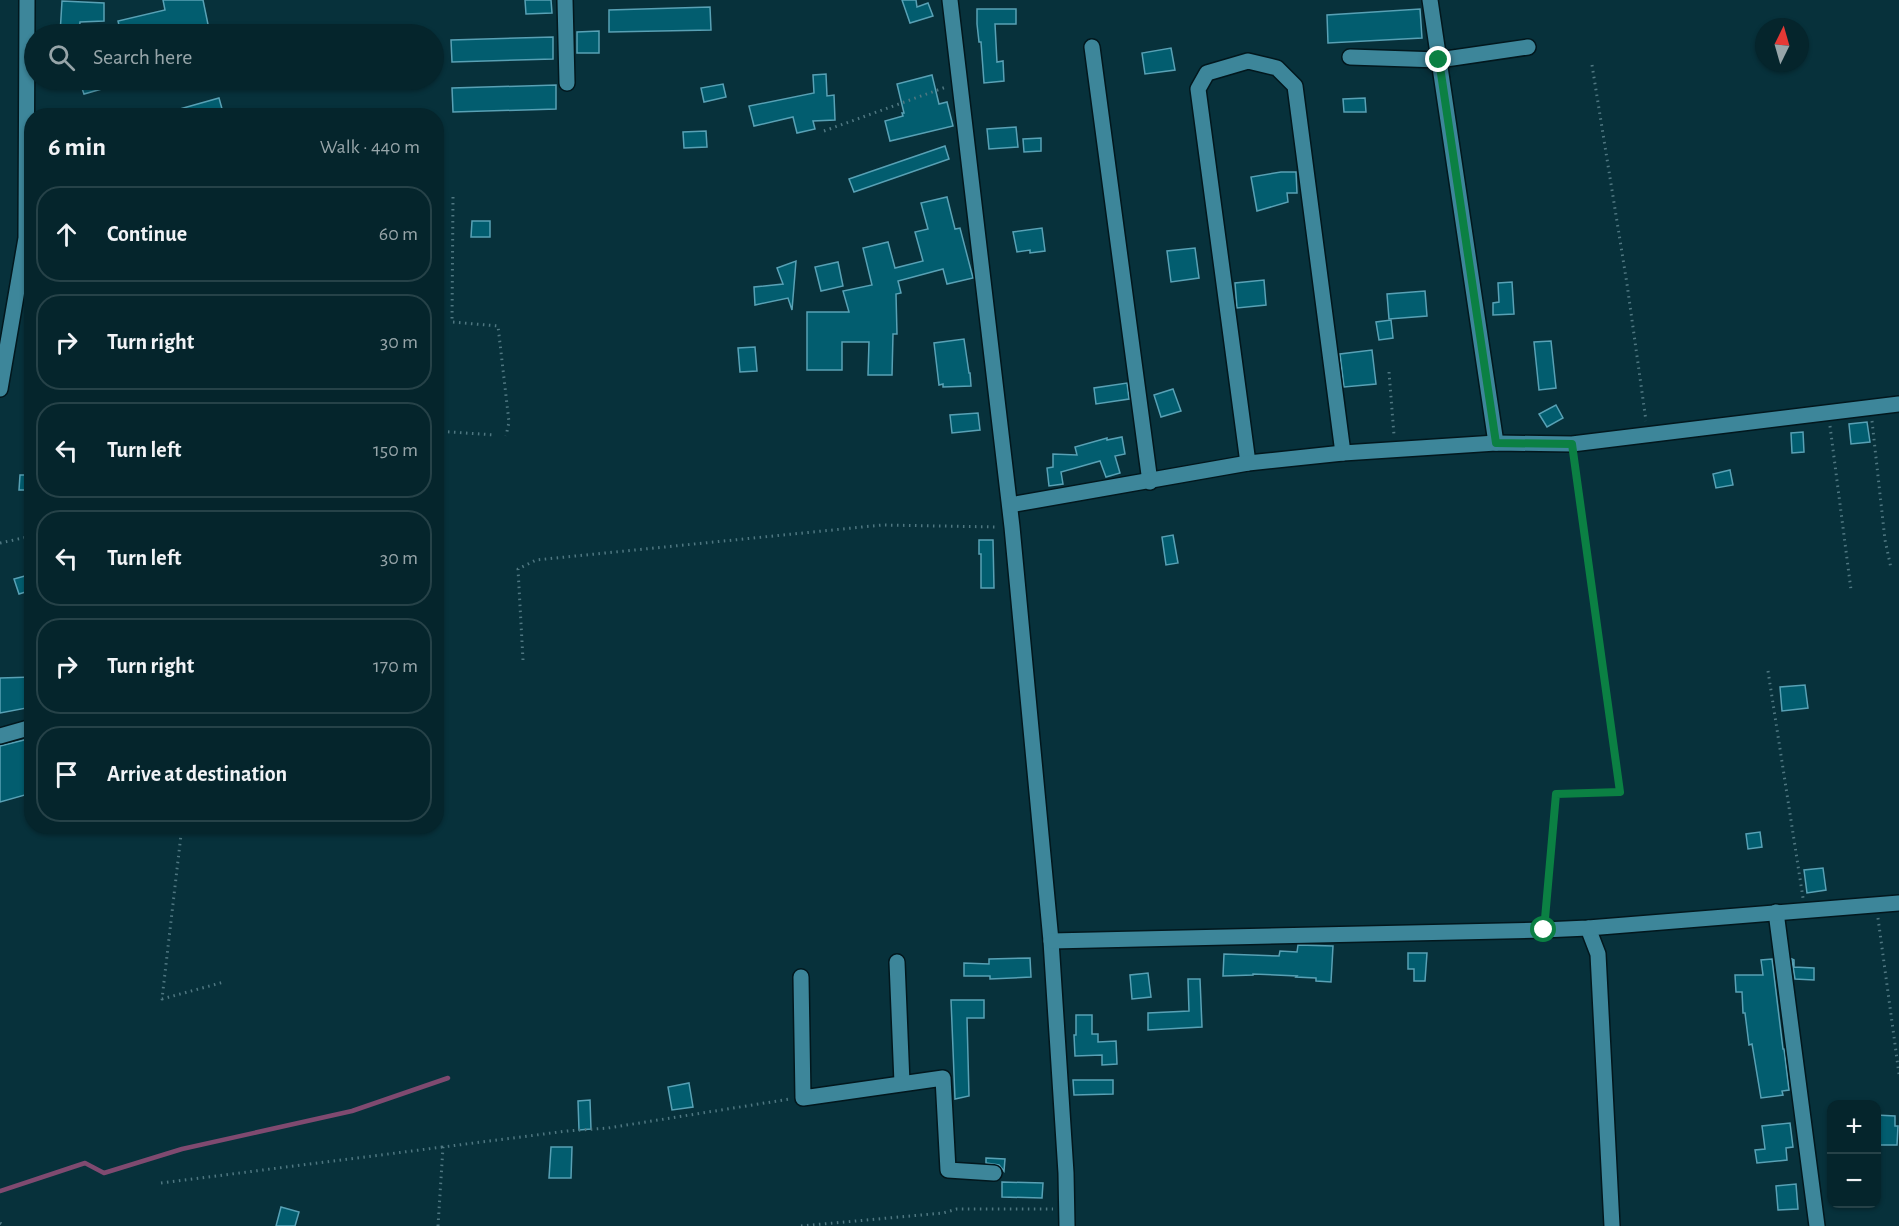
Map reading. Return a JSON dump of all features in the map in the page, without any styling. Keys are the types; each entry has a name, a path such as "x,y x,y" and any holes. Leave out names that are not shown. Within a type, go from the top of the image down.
{"street":[{"path":"27,0 27,24"},
{"path":"565,0 567,83"},
{"path":"950,0 1010,505 1051,941 1067,1226"},
{"path":"1430,0 1496,443"},
{"path":"1092,46 1150,482"},
{"path":"1350,57 1439,60 1528,47"},
{"path":"1248,463 1198,89 1207,73 1248,61 1277,68 1295,86 1343,453"},
{"path":"27,90 27,108"},
{"path":"0,389 24,250"},
{"path":"1010,505 1248,463 1343,453 1496,443 1572,444 1899,404"},
{"path":"0,736 24,728"},
{"path":"1051,941 1544,930 1899,903"},
{"path":"1776,912 1817,1226"},
{"path":"1588,928 1598,954 1612,1226"},
{"path":"897,962 902,1083"},
{"path":"801,976 803,1098 943,1078 948,1170 994,1173"}],"path":[{"path":"1592,65 1627,284 1647,435"},
{"path":"824,131 959,83"},
{"path":"453,197 452,322 498,326 509,422 506,435"},
{"path":"1389,372 1395,449"},
{"path":"1870,408 1885,540 1891,568"},
{"path":"1828,413 1851,590"},
{"path":"444,432 495,435"},
{"path":"1544,930 1556,794 1620,792 1572,444"},
{"path":"523,660 518,569 536,560 882,525 1012,527"},
{"path":"0,543 24,538"},
{"path":"1768,671 1805,910"},
{"path":"181,834 162,999 224,982"},
{"path":"1876,905 1899,1074"},
{"path":"161,1183 567,1131 608,1128 803,1098"},
{"path":"438,1226 442,1147"},
{"path":"801,1226 943,1213 957,1209 1066,1209"},
{"path":"0,1224 5,1226"}],"building":[{"path":"163,0 203,0 208,24 119,24 118,21 165,10"},
{"path":"525,0 551,0 552,13 526,14"},
{"path":"902,0 916,0 917,7 928,3 933,16 910,23"},
{"path":"62,1 104,3 104,21 61,24"},
{"path":"710,7 711,30 609,32 609,10"},
{"path":"977,9 1016,9 1016,24 995,24 997,62 1003,61 1004,81 984,83"},
{"path":"1420,9 1422,38 1328,43 1327,15"},
{"path":"599,31 599,53 577,53 577,32"},
{"path":"553,37 553,59 452,62 451,40"},
{"path":"1171,48 1175,70 1145,74 1142,53"},
{"path":"826,74 827,96 834,95 835,120 813,121 815,129 797,133 793,117 754,126 749,106 814,93 813,75"},
{"path":"932,75 939,104 947,102 953,126 890,141 885,121 903,116 902,113 904,113 897,84"},
{"path":"723,84 726,97 704,102 701,88"},
{"path":"556,85 556,109 453,112 452,88"},
{"path":"83,90 98,90 84,94"},
{"path":"219,98 222,108 183,108"},
{"path":"1365,98 1366,112 1344,112 1343,99"},
{"path":"1016,127 1018,147 989,149 987,129"},
{"path":"706,131 707,147 684,148 683,132"},
{"path":"1041,138 1041,151 1024,152 1023,139"},
{"path":"945,146 949,159 854,192 849,179"},
{"path":"1296,172 1297,193 1287,193 1288,202 1257,211 1251,177"},
{"path":"947,197 955,229 960,228 973,278 947,284 943,269 898,281 901,293 896,294 897,334 893,334 892,375 868,375 869,342 842,342 842,370 807,370 807,312 849,312 843,291 872,285 863,248 888,242 895,268 923,261 915,232 928,229 921,203"},
{"path":"472,221 490,221 490,237 471,237"},
{"path":"1042,228 1045,251 1017,252 1013,232"},
{"path":"1195,248 1199,278 1171,282 1167,251"},
{"path":"796,261 792,310 788,298 755,305 754,287 783,284 777,268"},
{"path":"838,262 843,286 821,291 815,267"},
{"path":"1264,280 1266,305 1237,308 1235,283"},
{"path":"1512,282 1514,314 1493,315 1493,303 1499,302 1498,283"},
{"path":"1425,291 1427,316 1389,319 1387,294"},
{"path":"1391,320 1393,338 1379,340 1376,322"},
{"path":"964,339 971,386 943,387 943,384 939,385 934,343"},
{"path":"1551,341 1556,388 1539,390 1534,342"},
{"path":"755,347 757,371 740,372 738,348"},
{"path":"1372,350 1376,384 1344,387 1340,354"},
{"path":"1127,383 1129,399 1096,404 1094,388"},
{"path":"1173,389 1181,411 1161,417 1154,395"},
{"path":"1556,405 1563,418 1547,427 1539,414"},
{"path":"978,413 980,430 952,433 950,415"},
{"path":"1867,422 1870,442 1851,444 1849,424"},
{"path":"1803,432 1804,452 1792,453 1791,433"},
{"path":"1122,437 1125,454 1115,456 1120,473 1106,477 1100,461 1061,472 1063,484 1049,486 1047,468 1053,467 1053,454 1077,455 1075,447 1107,438 1107,440"},
{"path":"1730,470 1733,485 1716,488 1713,474"},
{"path":"20,475 24,475 24,490 19,490"},
{"path":"1173,535 1178,563 1166,565 1162,537"},
{"path":"979,540 993,540 994,588 981,588"},
{"path":"24,576 24,592 19,594 14,579"},
{"path":"24,677 24,708 0,713 0,678"},
{"path":"1805,685 1808,708 1782,711 1780,687"},
{"path":"24,740 24,795 0,802 0,746"},
{"path":"1760,832 1762,847 1748,849 1746,834"},
{"path":"1823,868 1826,890 1807,893 1804,870"},
{"path":"1298,945 1333,946 1331,982 1297,976 1253,974 1223,976 1224,954 1279,956 1280,951 1297,952"},
{"path":"1408,953 1427,953 1425,981 1414,981 1414,969 1408,969"},
{"path":"1030,958 1031,977 990,979 990,976 964,976 964,963 989,964 989,959"},
{"path":"1772,959 1789,1090 1782,1091 1783,1095 1761,1098 1752,1044 1749,1045 1745,1013 1743,1013 1742,992 1736,992 1735,975 1763,975 1761,960"},
{"path":"1792,959 1794,967 1814,968 1814,980 1795,979"},
{"path":"1148,973 1151,997 1132,999 1130,975"},
{"path":"1188,979 1200,979 1202,1027 1148,1030 1148,1013 1189,1011"},
{"path":"951,1000 984,1000 984,1018 967,1018 969,1096 955,1099"},
{"path":"1076,1015 1092,1015 1092,1034 1098,1034 1098,1042 1116,1041 1117,1064 1102,1065 1102,1055 1075,1056"},
{"path":"1073,1080 1113,1080 1113,1094 1074,1095"},
{"path":"689,1083 693,1107 672,1110 668,1087"},
{"path":"590,1100 591,1129 579,1130 578,1101"},
{"path":"1881,1115 1895,1116 1895,1126 1898,1126 1897,1145 1881,1145"},
{"path":"1790,1123 1793,1147 1786,1148 1787,1160 1757,1163 1755,1150 1765,1149 1762,1126"},
{"path":"551,1147 572,1147 571,1178 549,1178"},
{"path":"986,1158 1005,1159 1004,1171 999,1165 986,1163"},
{"path":"1002,1182 1043,1183 1042,1198 1002,1197"},
{"path":"1796,1184 1798,1209 1778,1210 1776,1186"},
{"path":"281,1207 299,1212 295,1226 276,1226"}],"waterway":[{"path":"0,1191 85,1163 104,1173 182,1149 352,1111 448,1078"}],"route":[{"path":"1439,60 1496,443 1572,444 1620,792 1556,794 1544,930"}]}
